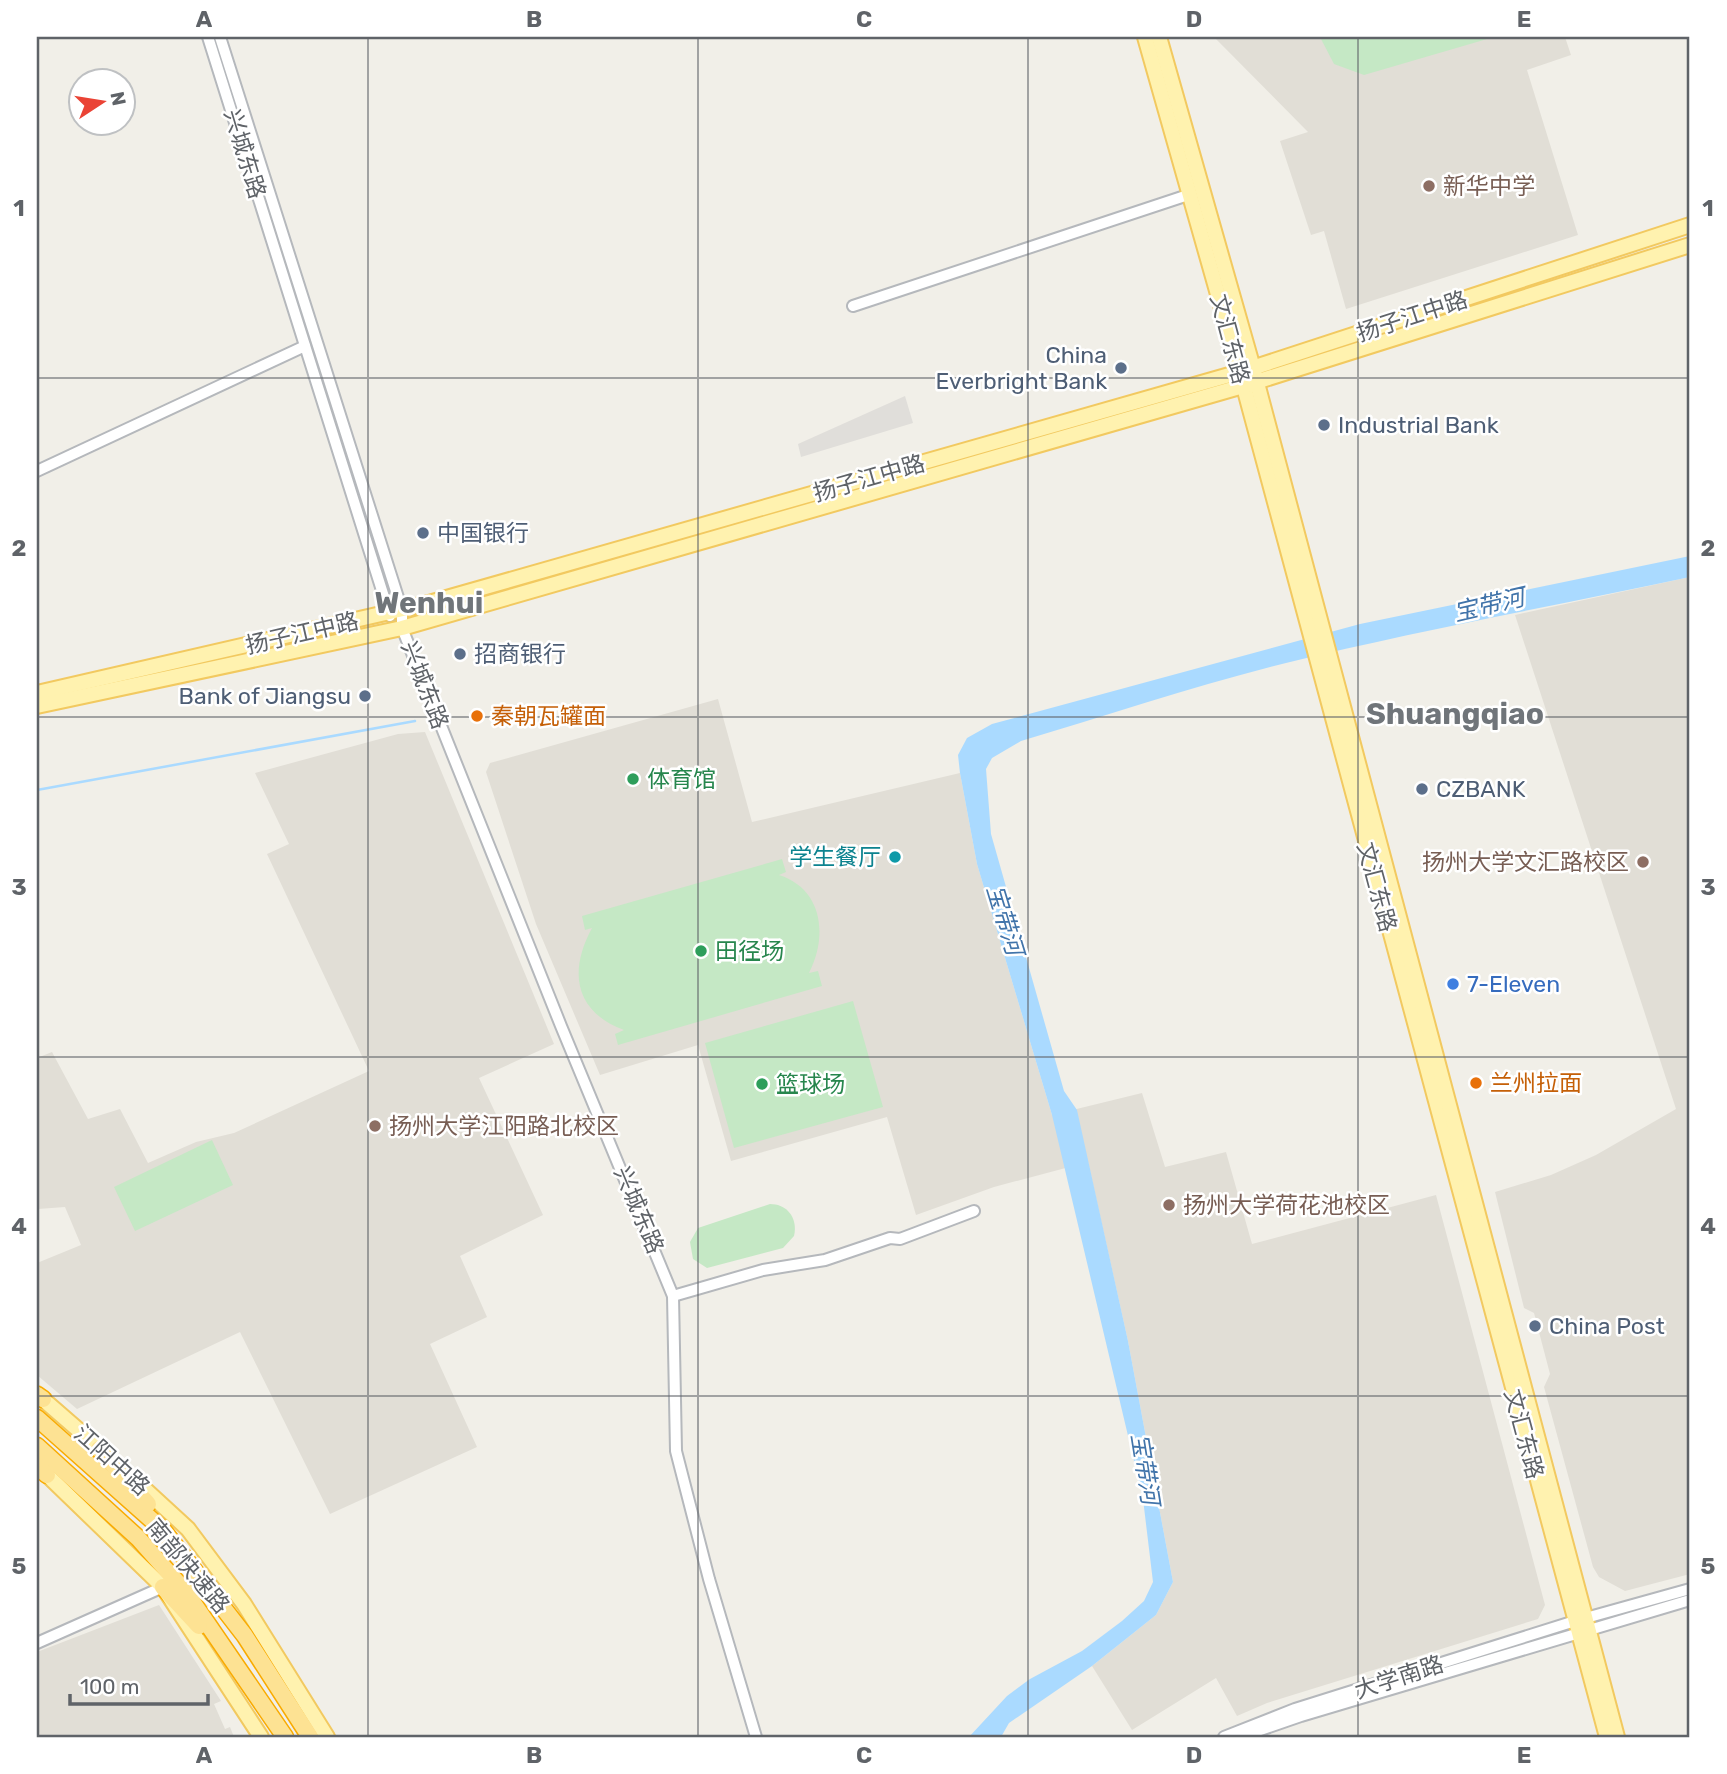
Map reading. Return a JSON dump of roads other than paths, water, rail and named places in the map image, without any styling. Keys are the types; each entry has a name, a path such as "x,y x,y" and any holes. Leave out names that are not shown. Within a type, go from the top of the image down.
{"highway":[{"name":"南部快速路","path":"37,1418 163,1530 245,1636 310,1737"},
{"name":"南部快速路","path":"37,1446 138,1538 185,1591 285,1737"},
{"path":"99,1449 223,1596 245,1636"},
{"path":"163,1587 206,1633 278,1737"}],"main road":[{"name":"文汇东路","path":"1145,37 1248,377"},
{"name":"文汇东路","path":"1159,37 1332,694 1583,1625 1618,1737"},
{"name":"扬子江中路","path":"38,696 395,612 1248,377 1690,225"},
{"name":"扬子江中路","path":"38,696 402,628 1690,245"},
{"name":"江阳中路","path":"39,1396 188,1530 244,1604 327,1737"},
{"path":"40,1469 163,1587 261,1737"},
{"name":"文汇东路","path":"1583,1625 1606,1737"}],"street":[{"name":"兴城东路","path":"208,37 305,346 395,612 673,1296 676,1451 709,1578 756,1737"},
{"name":"兴城东路","path":"219,37 395,612"},
{"path":"853,306 1191,194"},
{"path":"37,471 305,346"},
{"path":"673,1296 763,1270 825,1260 890,1238 900,1239 974,1211"},
{"path":"37,1643 163,1587"},
{"path":"1583,1625 1690,1589"},
{"path":"1583,1625 1690,1600"},
{"name":"大学南路","path":"1224,1737 1295,1709 1583,1625"},
{"name":"大学南路","path":"1240,1737 1583,1625"}],"water":[{"name":"宝带河","path":"1690,556 1690,577 1336,651 1253,672 1021,741 992,758 986,769 991,834 1064,1091 1077,1110 1128,1341 1173,1582 1156,1615 1092,1666 1009,1723 1001,1737 969,1737 1007,1696 1030,1679 1082,1651 1122,1621 1144,1601 1153,1582 1143,1499 1052,1115 977,864 958,755 967,738 992,724 1360,624"}],"waterway":[{"path":"37,790 415,721"}],"place":[{"name":"新华中学","path":"1429,186"},
{"name":"China Everbright Bank","path":"1121,368"},
{"name":"Industrial Bank","path":"1324,425"},
{"name":"中国银行","path":"423,533"},
{"name":"招商银行","path":"460,654"},
{"name":"Bank of Jiangsu","path":"365,696"},
{"name":"秦朝瓦罐面","path":"477,716"},
{"name":"体育馆","path":"633,779"},
{"name":"CZBANK","path":"1422,789"},
{"name":"学生餐厅","path":"895,857"},
{"name":"扬州大学文汇路校区","path":"1643,862"},
{"name":"田径场","path":"701,951"},
{"name":"7-Eleven","path":"1453,984"},
{"name":"兰州拉面","path":"1476,1083"},
{"name":"篮球场","path":"762,1084"},
{"name":"扬州大学江阳路北校区","path":"375,1126"},
{"name":"扬州大学荷花池校区","path":"1169,1205"},
{"name":"China Post","path":"1535,1326"}],"district":[{"name":"Wenhui","path":"429,603"},
{"name":"Shuangqiao","path":"1455,714"}]}
